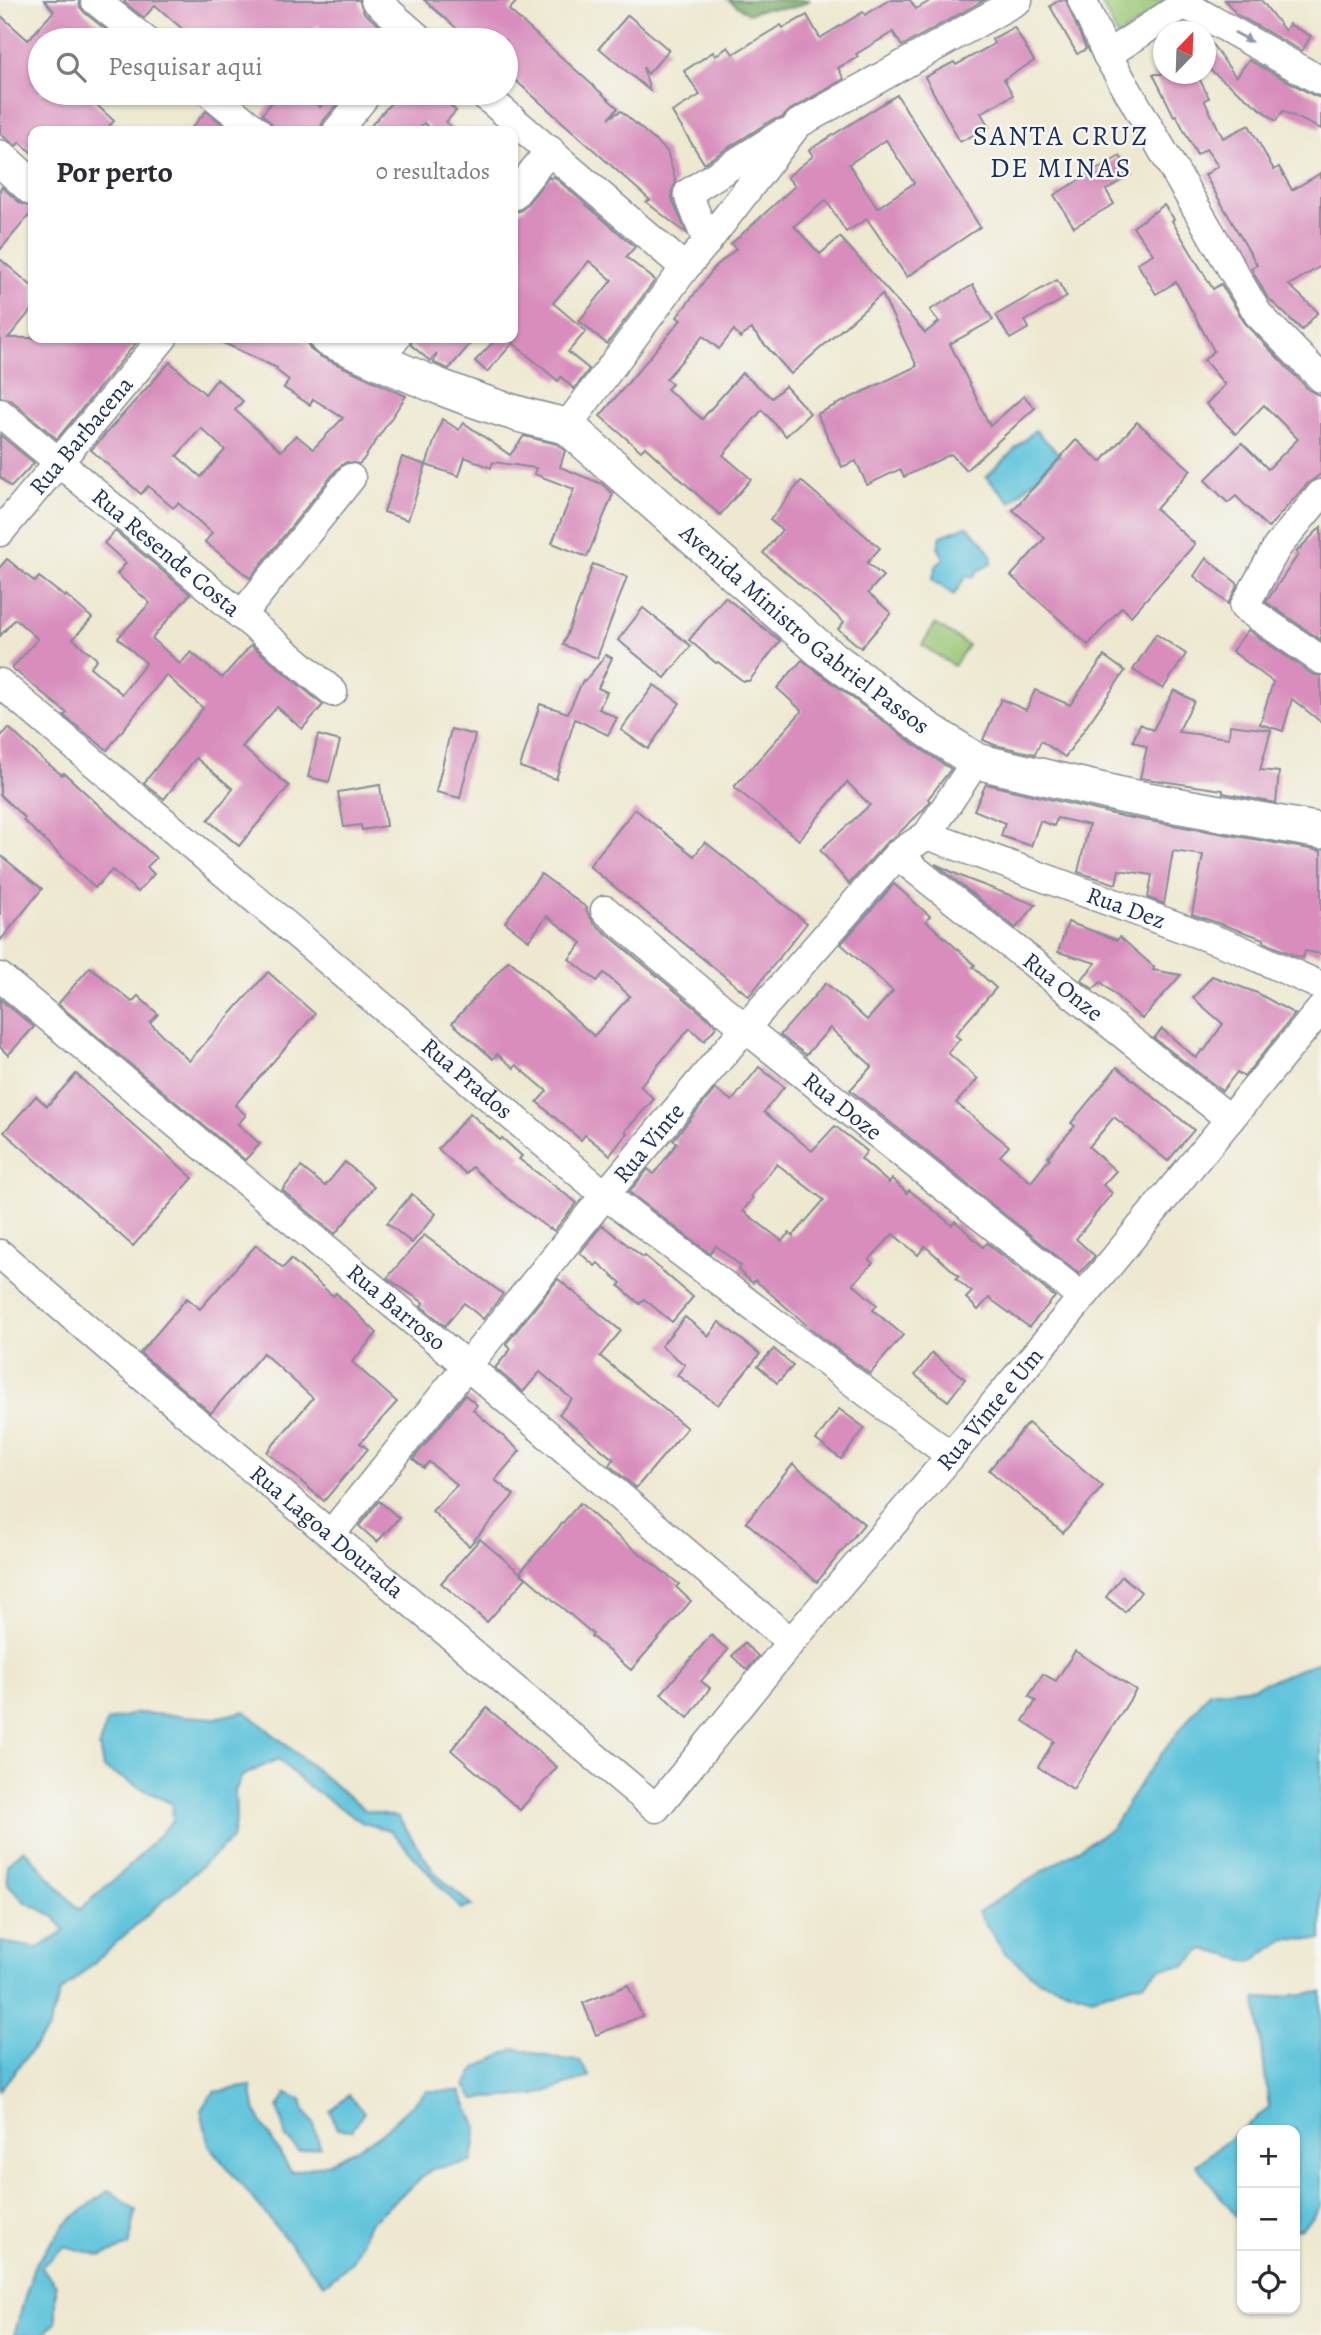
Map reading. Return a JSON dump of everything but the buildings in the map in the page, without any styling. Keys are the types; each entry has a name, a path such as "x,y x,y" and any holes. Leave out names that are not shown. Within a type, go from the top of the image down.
{"main road":[{"path":"0,159 28,184"},
{"path":"354,343 386,349 495,407 531,419 567,426"},
{"name":"Avenida Ministro Gabriel Passos","path":"567,426 821,650 976,761 1125,796 1321,831"}],"street":[{"path":"95,0 130,28"},
{"path":"375,0 404,28"},
{"path":"707,242 688,193 798,124 1018,0"},
{"path":"1082,0 1107,55 1258,314 1321,378"},
{"path":"1107,55 1187,2 1321,81"},
{"path":"225,105 251,126"},
{"path":"341,126 358,105"},
{"path":"496,105 685,268"},
{"path":"567,426 685,268 798,124"},
{"path":"518,189 550,150"},
{"name":"Rua Barbacena","path":"0,532 159,343"},
{"name":"Rua Resende Costa","path":"0,413 333,692"},
{"path":"241,616 351,478"},
{"path":"1321,494 1277,547 1244,607 1321,660"},
{"name":"Rua Prados","path":"0,683 605,1195 951,1456"},
{"name":"Rua Vinte","path":"331,1534 605,1195 745,1028 897,855 927,835 976,761"},
{"name":"Rua Dez","path":"927,835 1237,948 1321,986"},
{"name":"Rua Onze","path":"897,855 1230,1119"},
{"name":"Rua Doze","path":"605,910 745,1028 1082,1297"},
{"name":"Rua Barroso","path":"0,977 466,1365 791,1642"},
{"name":"Rua Vinte e Um","path":"656,1808 791,1642 951,1456 1321,1009"},
{"name":"Rua Lagoa Dourada","path":"0,1254 656,1808"}],"green space":[{"path":"728,0 809,0 794,7 765,9 749,14"},
{"path":"1100,0 1172,0 1118,37"},
{"path":"935,624 968,645 954,666 922,645"}],"water":[{"path":"1035,430 1060,455 1011,502 986,477"},
{"path":"967,526 983,542 992,557 991,564 977,571 973,577 966,576 954,595 932,580 936,566 944,558 938,547 941,536"},
{"path":"1321,1661 1321,1940 1286,1939 1251,1962 1204,1949 1184,1966 1161,1968 1144,1982 1092,1997 1038,1980 1003,1951 978,1912 1112,1828 1144,1777 1209,1692 1254,1687"},
{"path":"245,1711 365,1810 398,1817 435,1873 472,1906 461,1909 390,1830 363,1823 305,1784 278,1759 242,1776 235,1791 236,1817 232,1839 60,1993 48,2029 0,2090 0,1942 39,1948 65,1931 55,1917 24,1901 8,1884 7,1864 24,1849 79,1910 133,1863 173,1820 172,1804 103,1768 99,1746 107,1721 138,1713 215,1718"},
{"path":"1321,1992 1321,2206 1302,2228 1300,2125 1247,2125 1269,2108 1256,1999"},
{"path":"515,2048 554,2058 580,2061 590,2077 536,2095 474,2099 465,2086 476,2068"},
{"path":"251,2086 256,2113 291,2172 329,2163 377,2137 427,2091 460,2091 477,2127 472,2162 432,2169 369,2223 352,2262 324,2285 209,2146 201,2109 214,2092"},
{"path":"287,2093 301,2099 303,2108 314,2125 320,2147 299,2151 286,2138 278,2108"},
{"path":"349,2095 364,2112 352,2130 337,2129 330,2111"},
{"path":"1237,2133 1237,2218 1196,2165"},
{"path":"109,2190 136,2210 129,2246 102,2256 65,2246 41,2267 56,2285 56,2323 42,2335 14,2335 34,2266 65,2224"}],"district":[{"name":"SANTA CRUZ DE MINAS","path":"1061,151"}]}
